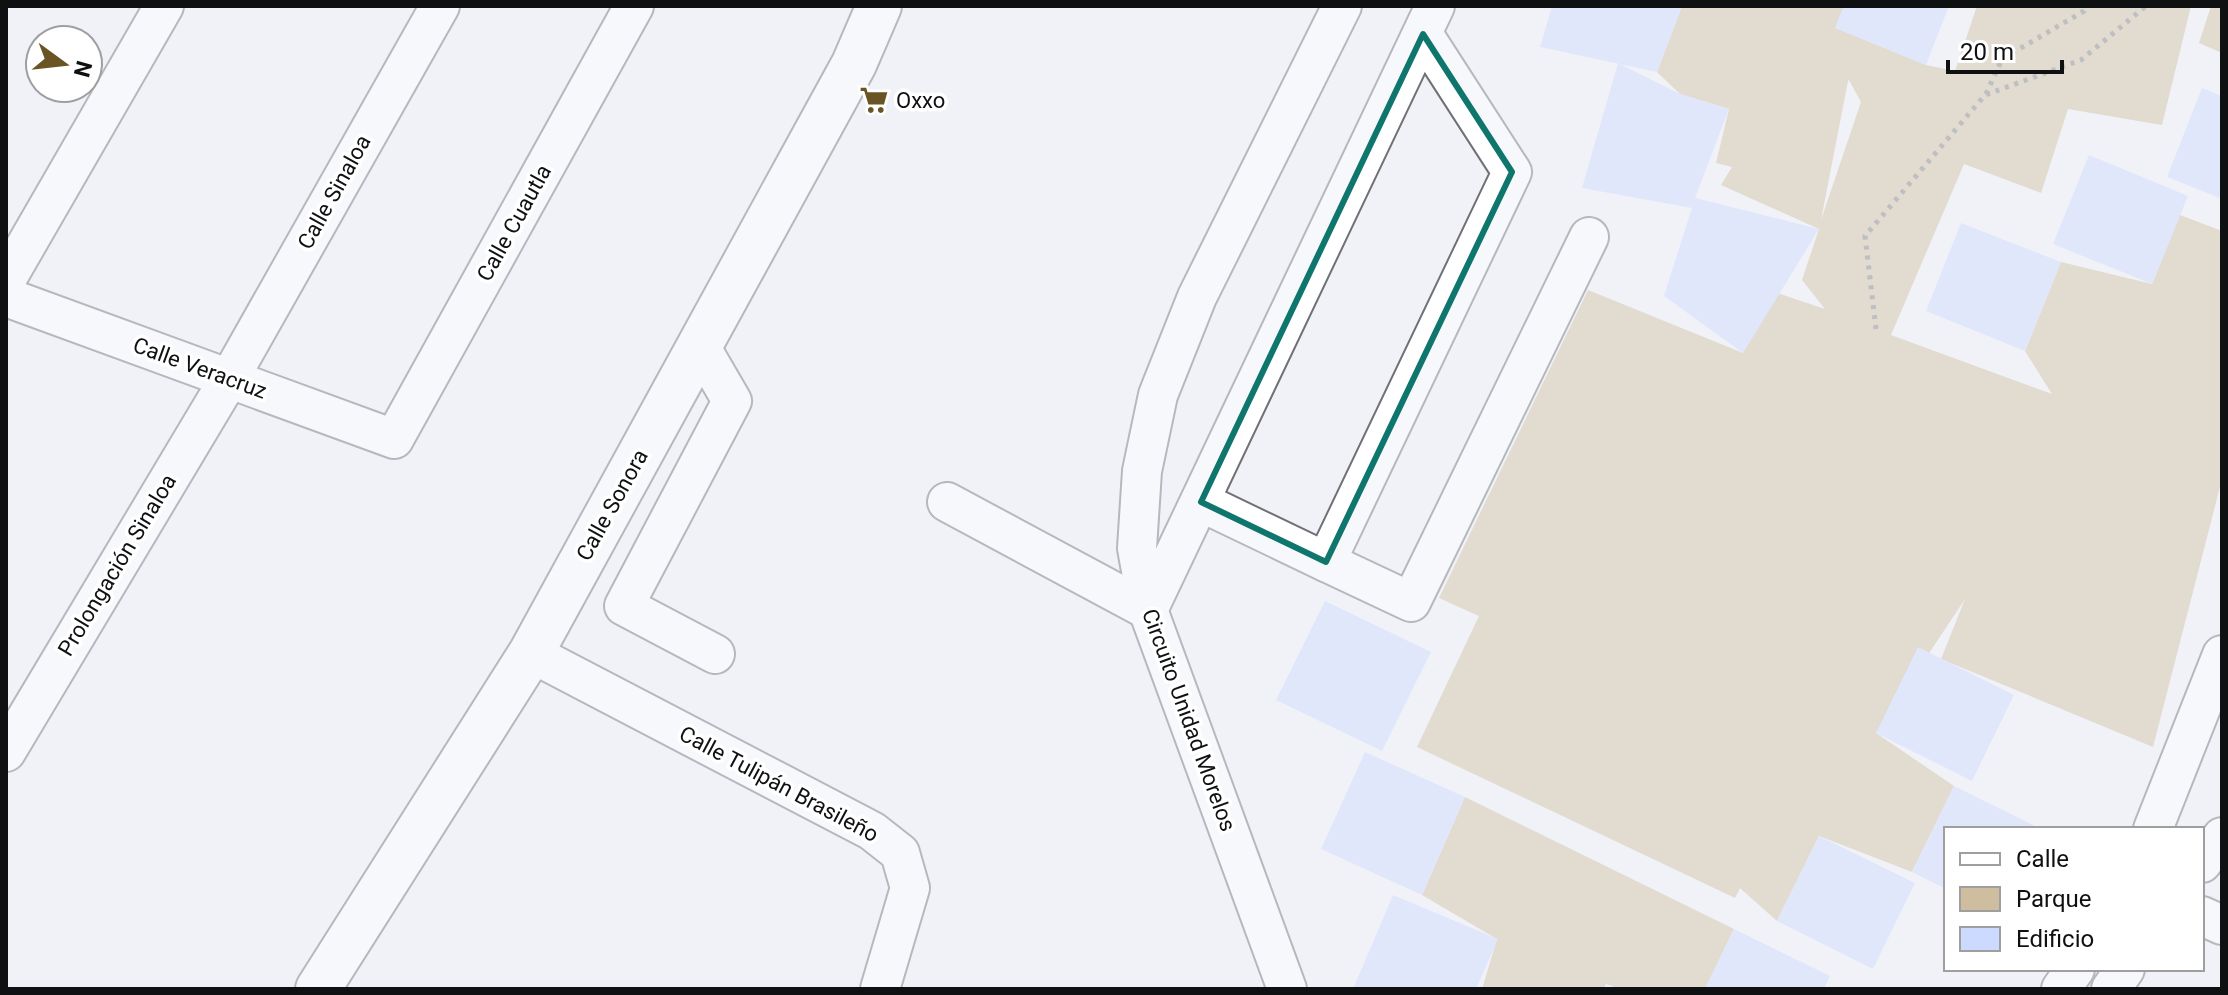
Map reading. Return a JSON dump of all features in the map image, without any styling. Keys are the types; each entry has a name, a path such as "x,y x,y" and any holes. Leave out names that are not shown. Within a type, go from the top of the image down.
{"street":[{"path":"6,280 164,6"},
{"name":"Calle Sinaloa","path":"229,379 440,6"},
{"name":"Calle Cuautla","path":"394,439 634,6"},
{"name":"Calle Sonora","path":"318,989 531,653 854,64 879,6"},
{"name":"Circuito Unidad Morelos","path":"1287,989 1148,610 1137,548 1142,471 1158,395 1197,297 1342,6"},
{"path":"947,502 1148,610 1429,20"},
{"path":"1326,562 1512,172 1429,20"},
{"path":"1201,502 1411,602 1589,237"},
{"name":"Calle Veracruz","path":"6,297 394,439"},
{"path":"700,346 732,401 624,606 715,654"},
{"name":"Prolongación Sinaloa","path":"6,752 229,379"},
{"name":"Calle Tulipán Brasileño","path":"531,653 872,831 900,853 910,888 880,989"},
{"path":"2154,827 2222,655"},
{"path":"2204,860 2222,837"},
{"path":"2061,989 2074,971"},
{"path":"2111,989 2124,971"}],"path":[{"path":"1876,329 1865,236 1985,95 2002,59 2084,11 2086,6"},
{"path":"1985,95 2081,60 2146,6"}],"highlighted area":[{"path":"1423,34 1512,172 1326,562 1201,502"}],"green space":[{"path":"1682,6 1844,6 1836,28 1926,65 1955,71 1977,6 2191,6 2162,125 2068,109 2041,193 1964,164 1891,335 2052,394 2025,351 2061,262 2152,284 2180,215 2222,231 2222,479 2153,747 1941,659 1965,599 1876,733 1954,786 1912,872 1819,836 1777,921 1740,888 1735,898 1417,747 1479,616 1439,598 1588,290 1743,353 1774,292 1825,309 1802,280 1819,229 1721,185 1732,167 1716,163 1729,109 1680,94 1657,72","holes":["1849,80 1861,102 1821,220"]},
{"path":"2211,6 2222,6 2222,53 2199,43"},
{"path":"1465,797 1734,929 1705,989 1621,989 1606,984 1603,989 1482,989 1497,939 1422,895"}],"building":[{"path":"1552,6 1682,6 1657,72 1540,47"},
{"path":"1844,6 1949,6 1926,65 1835,28"},
{"path":"1618,63 1680,94 1729,109 1695,198 1819,229 1743,353 1664,296 1692,208 1582,188"},
{"path":"2202,88 2222,96 2222,199 2167,177"},
{"path":"2089,155 2188,196 2152,284 2053,244"},
{"path":"1961,223 2061,262 2025,351 1926,311"},
{"path":"1325,601 1431,652 1382,751 1276,700"},
{"path":"1918,647 2014,695 1972,781 1876,733"},
{"path":"1365,752 1465,797 1422,895 1321,849"},
{"path":"1954,786 2037,827 1944,827 1944,888 1912,872"},
{"path":"1819,836 1915,883 1873,969 1777,921"},
{"path":"1393,895 1498,939 1476,989 1353,989"},
{"path":"1734,929 1830,976 1824,989 1705,989"}],"place":[{"name":"Oxxo","path":"874,100"}]}
